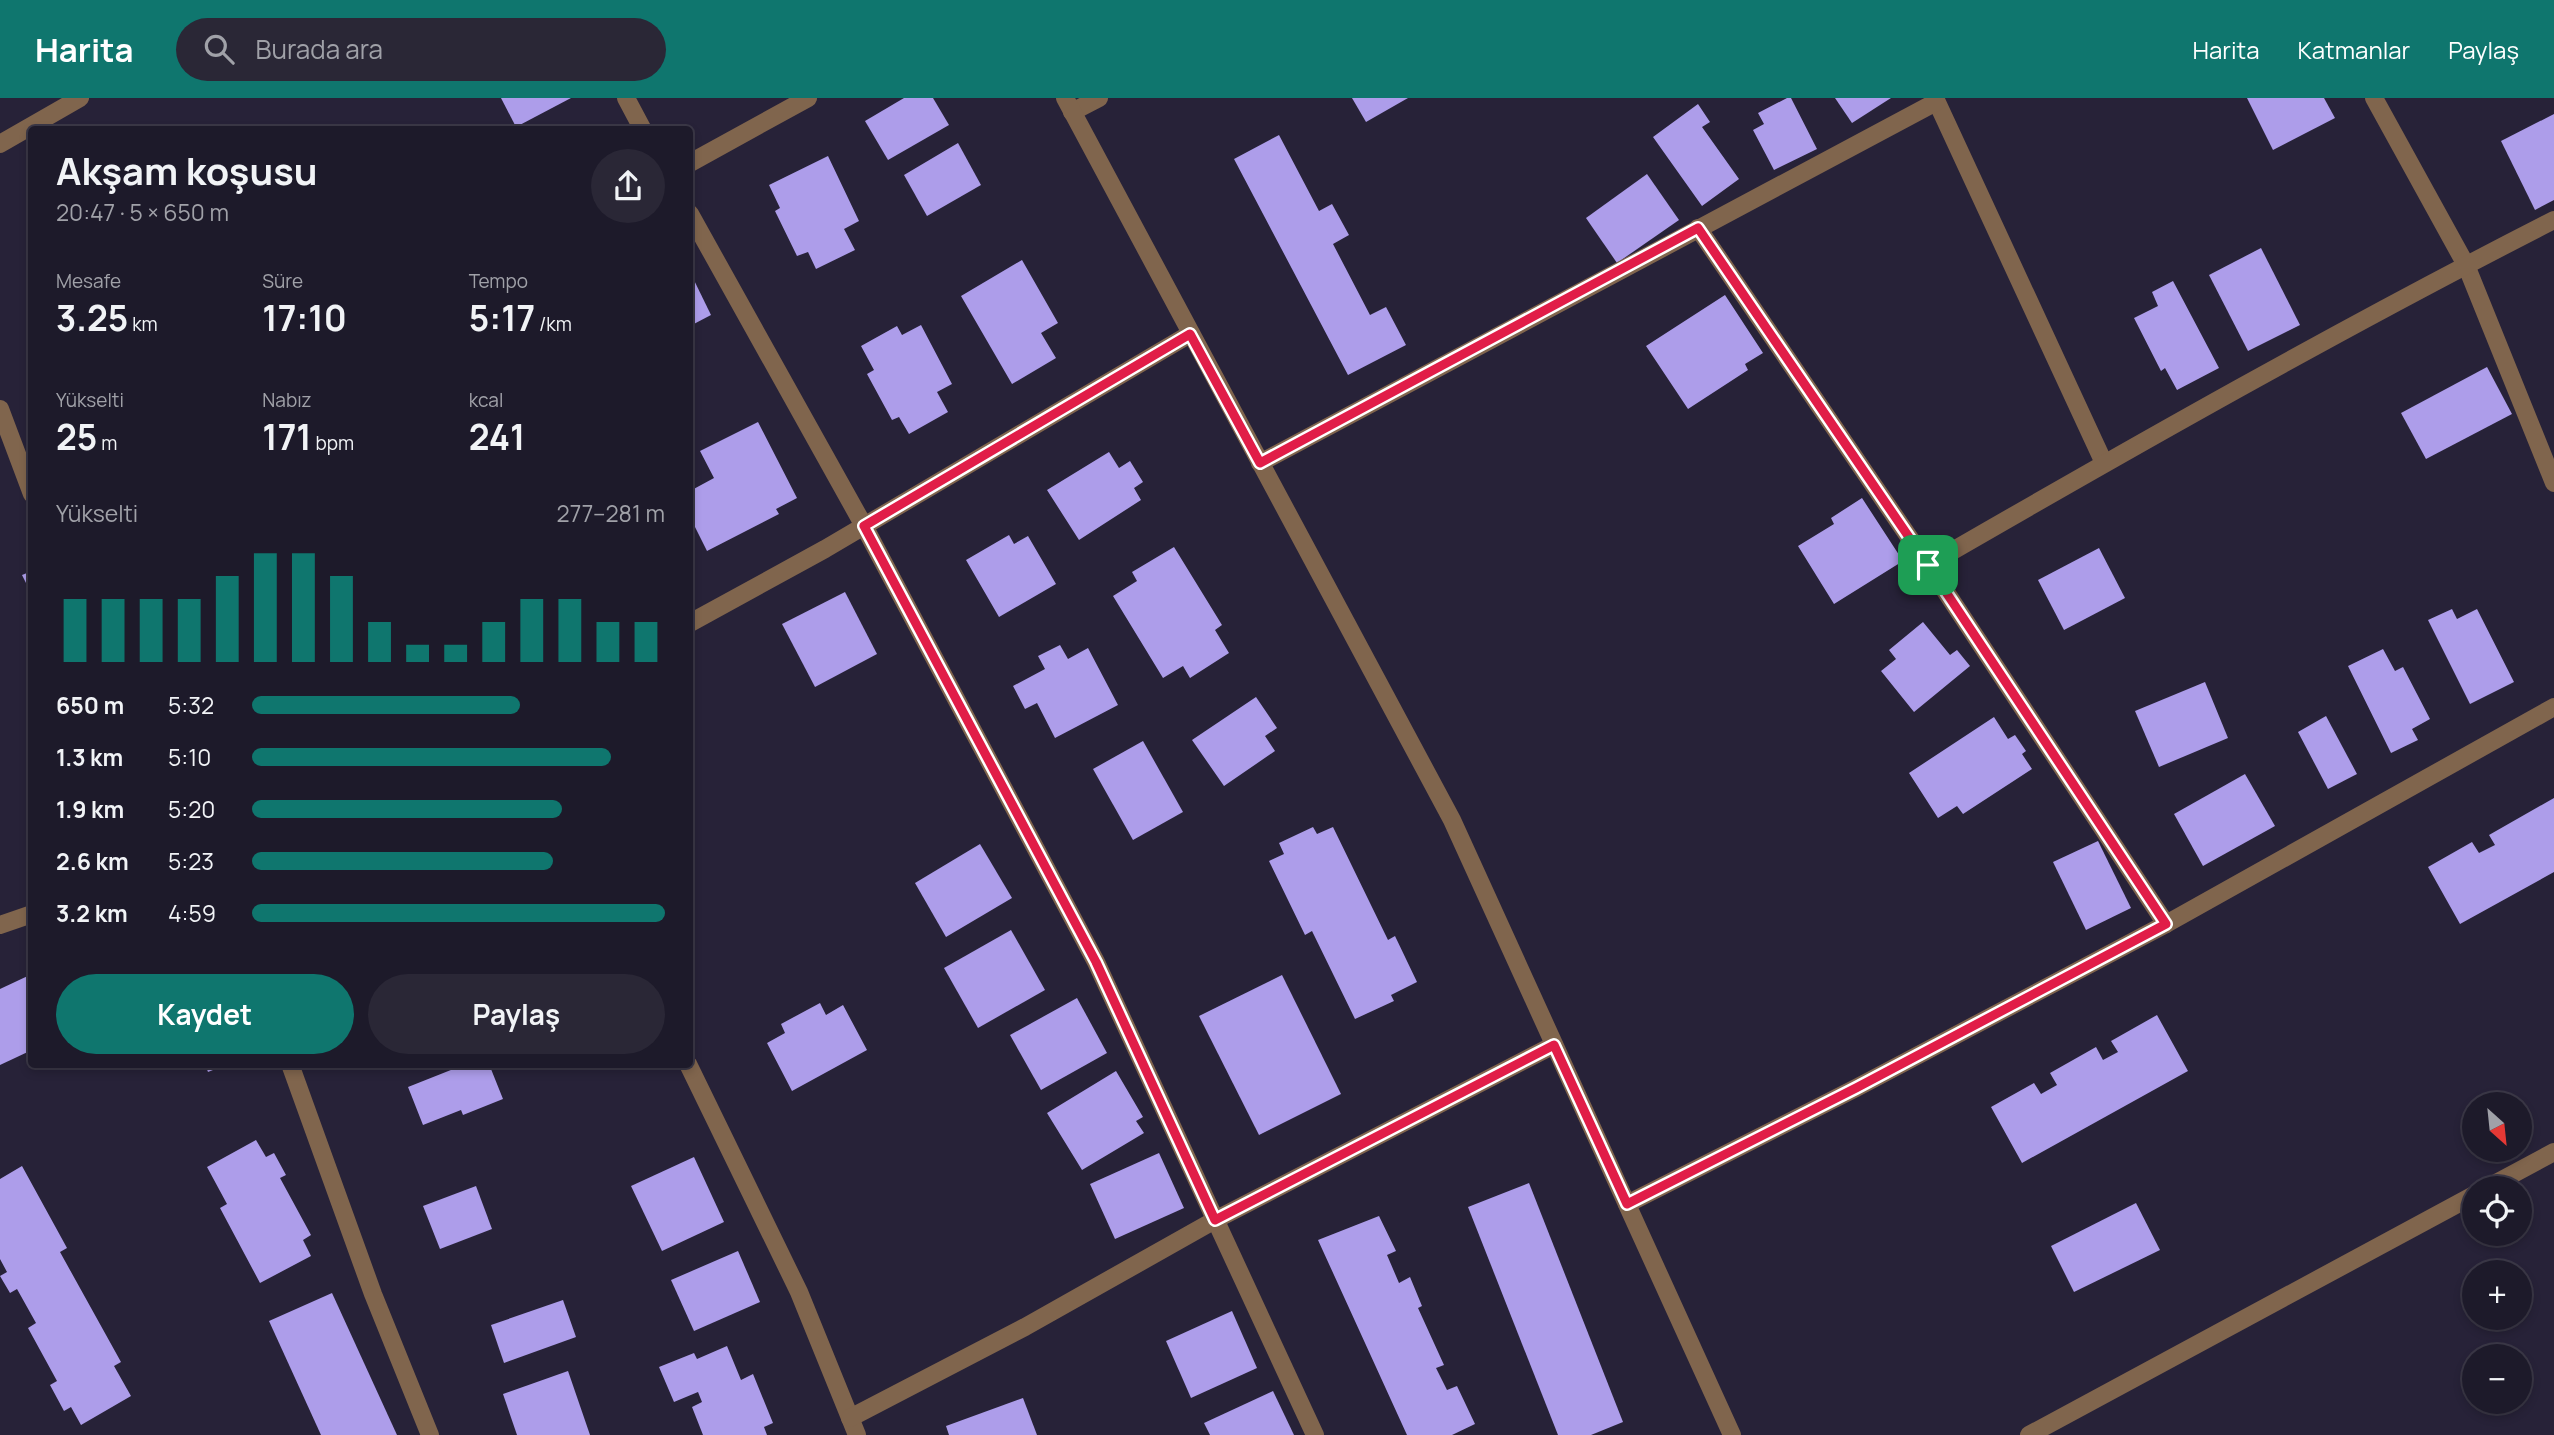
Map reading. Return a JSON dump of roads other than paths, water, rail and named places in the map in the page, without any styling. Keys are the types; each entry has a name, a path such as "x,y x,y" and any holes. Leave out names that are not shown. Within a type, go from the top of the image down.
{"street":[{"path":"43,125 80,98"},
{"path":"626,98 641,126"},
{"path":"693,161 808,98"},
{"path":"1098,98 1069,105 1452,820 1732,1435"},
{"path":"2374,98 2466,265 2554,483"},
{"path":"1260,463 1936,100 2104,463"},
{"path":"0,144 28,132"},
{"path":"693,219 864,526 1096,962 1315,1435"},
{"path":"1928,565 2104,463 2466,265 2554,220"},
{"path":"1698,228 1928,565 2166,924"},
{"path":"693,620 864,526 1190,334"},
{"path":"0,409 28,483"},
{"path":"1627,1204 1856,1088 2166,924 2554,707"},
{"path":"0,925 28,915"},
{"path":"850,1418 1025,1327 1215,1220 1554,1045"},
{"path":"291,1068 373,1294 430,1435"},
{"path":"690,1068 799,1292 857,1435"},
{"path":"2509,1176 2554,1152"},
{"path":"2029,1435 2462,1201"}]}
